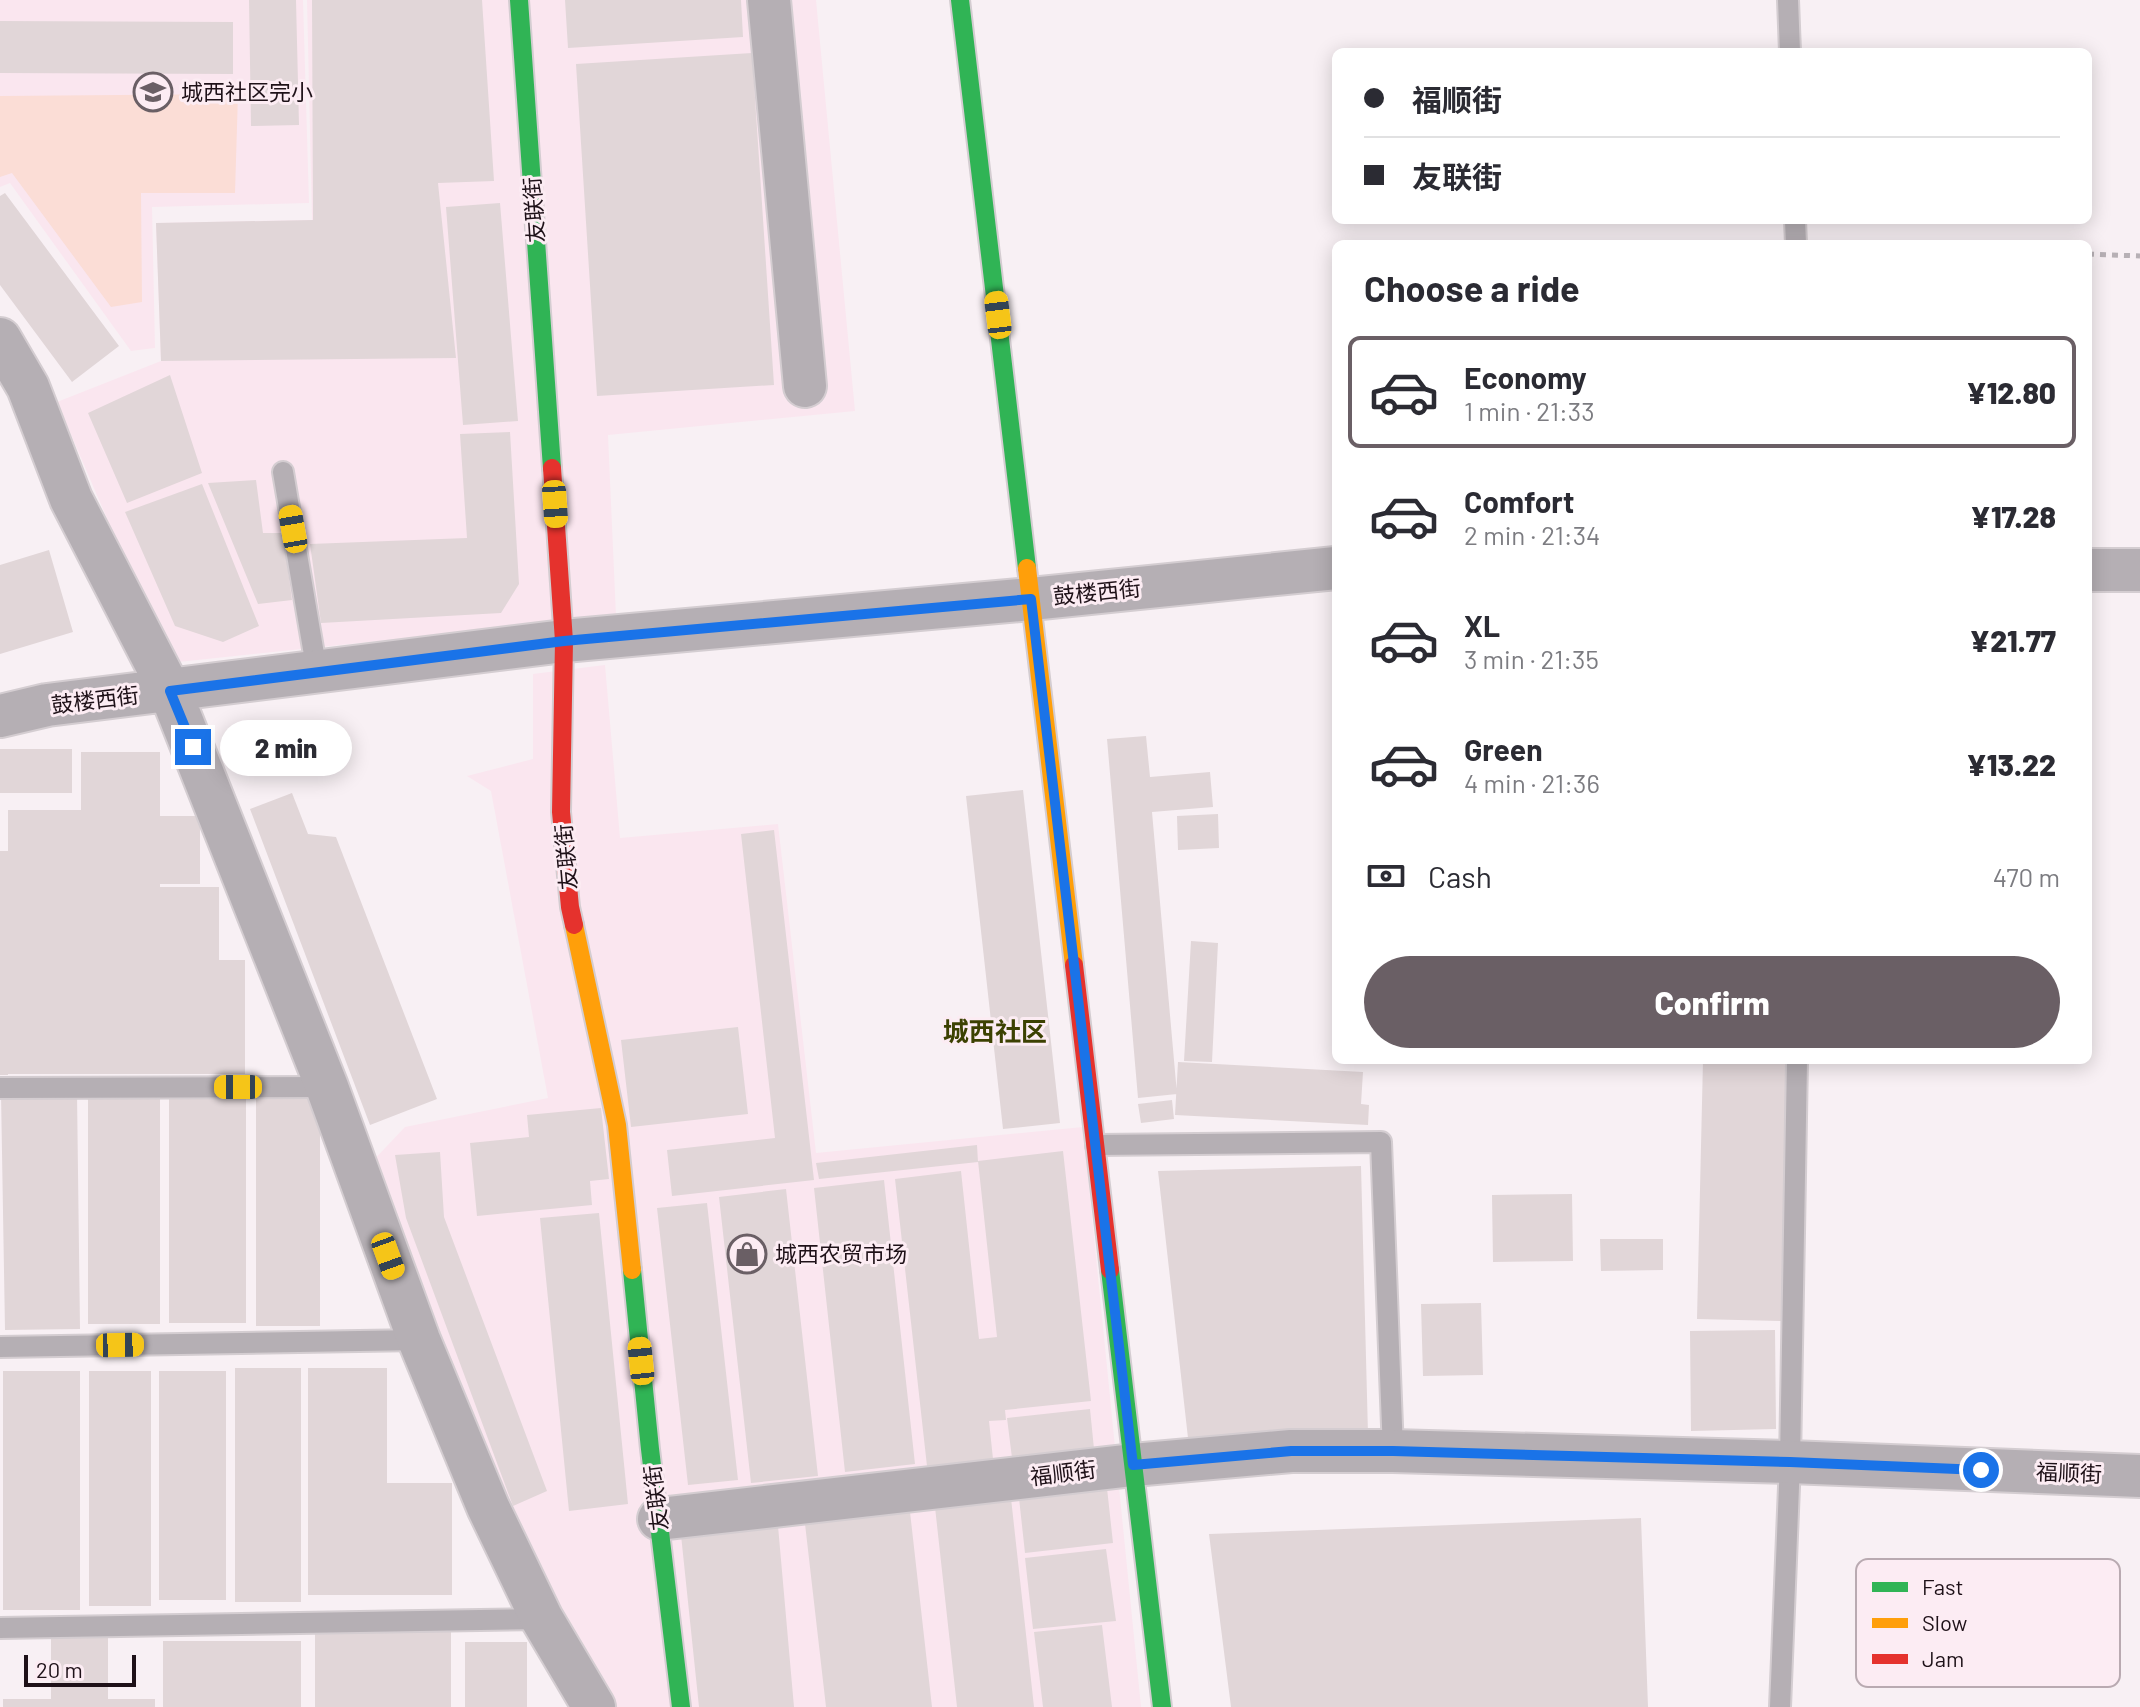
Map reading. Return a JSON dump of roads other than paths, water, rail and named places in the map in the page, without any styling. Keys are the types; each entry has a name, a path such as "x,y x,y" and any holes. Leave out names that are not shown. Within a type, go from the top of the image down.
{"street":[{"name":"友联街","path":"519,0 564,641 561,812 570,907 617,1125 681,1707"},
{"path":"769,0 805,386"},
{"path":"960,0 1162,1707"},
{"path":"0,339 28,387 71,499 170,691 327,1087 419,1340 488,1507 542,1619 594,1707"},
{"name":"鼓楼西街","path":"0,716 47,705 564,641 1332,568"},
{"path":"2092,570 2140,570"},
{"name":"福顺街","path":"659,1519 1133,1465 1291,1451 1790,1462 2140,1476"}],"lane":[{"path":"1788,0 1790,48"},
{"path":"283,472 317,672"},
{"path":"1780,1707 1790,1462 1797,1064"},
{"path":"0,1088 327,1087"},
{"path":"1096,1145 1381,1142 1393,1451"},
{"path":"0,1347 419,1340"},
{"path":"0,1628 542,1619"}],"place":[{"name":"城西社区完小","path":"153,92"},
{"name":"城西农贸市场","path":"747,1254"}],"district":[{"name":"城西社区","path":"995,1032"}]}
